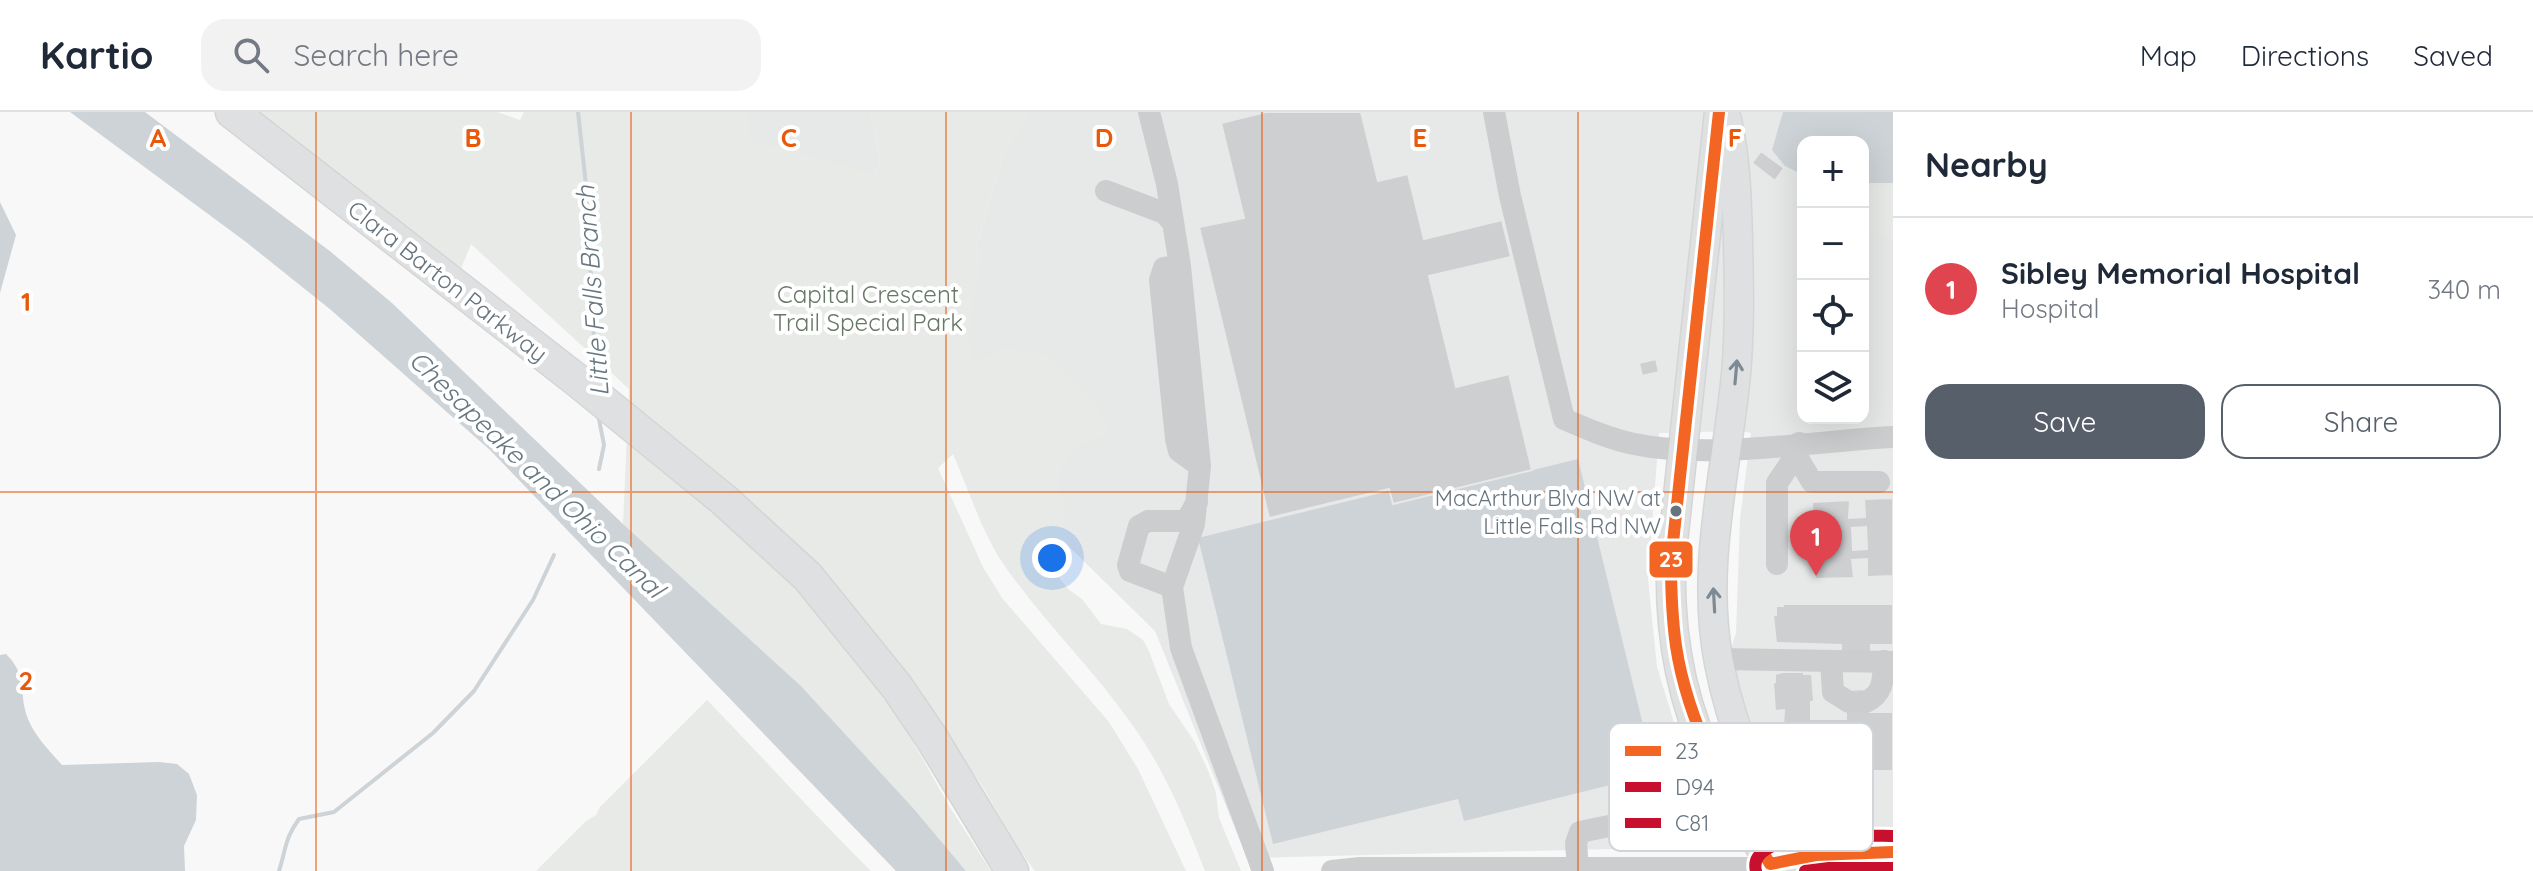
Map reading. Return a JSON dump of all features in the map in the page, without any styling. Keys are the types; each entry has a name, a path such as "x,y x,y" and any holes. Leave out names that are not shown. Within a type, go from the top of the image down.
{"highway":[{"name":"Clara Barton Parkway","path":"232,112 363,217 578,381 757,529 808,577 897,687 1012,871"}],"main road":[{"path":"1695,723 1678,662 1671,561 1685,448 1708,199 1722,112"},
{"path":"1722,112 1731,139 1740,299 1736,372 1712,556 1718,659 1734,723"},
{"path":"1772,868 1893,852"}],"street":[{"path":"1149,112 1167,184 1180,266 1200,466 1194,524 1172,587 1181,648 1263,871"},
{"path":"1494,112 1510,196 1564,419 1634,444 1685,448 1798,449 1893,437"},
{"path":"1106,191 1164,213 1173,223"},
{"path":"1798,449 1812,482 1879,482"},
{"path":"1777,564 1777,483 1798,449"},
{"path":"1172,587 1130,571 1128,565 1139,526 1148,521 1183,521 1188,518 1198,498"},
{"path":"1718,659 1888,662 1882,688 1876,697 1858,702 1833,692 1831,661"},
{"path":"1578,868 1576,843 1580,832 1609,826"},
{"path":"1332,871 1360,868 1772,868"}],"shaded area":[{"path":"679,112 871,112 880,165 820,231"},
{"path":"1028,112 1893,112 1893,834 1873,834 1873,723 1747,723 1731,648 1736,633 1740,519 1751,433 1659,433 1648,579 1657,667 1674,723 1609,723 1609,849 1247,858 1155,631 958,438 955,322 1003,155"}],"green space":[{"name":"Capital Crescent Trail Special Park","path":"232,112 497,112 520,120 524,112 748,112 751,141 873,173 880,165 871,112 1028,112 1003,155 977,245 983,251 968,335 974,364 1006,348 1050,356 1096,405 1106,424 1107,434 1076,450 1064,463 1059,483 1070,553 1067,559 1051,556 1049,565 1101,624 1127,629 1143,640 1169,704 1194,741 1208,770 1216,793 1219,818 1241,871 1205,871 1154,758 1116,703 1004,565 982,524 953,454 938,468 983,567 1002,598 1109,722 1138,769 1186,871 1035,871 981,784 942,731 862,669 906,729 949,806 991,871 966,871 914,809 801,686 623,524 629,389 471,244 454,286"},
{"path":"1893,186 1893,237 1878,236 1869,231 1869,187"},
{"path":"707,700 871,871 536,871 586,821 596,815 600,807"}],"water":[{"name":"Chesapeake and Ohio Canal","path":"70,112 145,112 331,252 392,303 623,524 801,686 914,809 966,871 896,871 490,450 331,310 246,242"},
{"path":"1783,112 1893,112 1893,183 1869,183 1869,136 1797,136 1797,172 1785,166 1772,150"},
{"path":"0,202 16,235 0,293"},
{"path":"1578,459 1643,723 1609,723 1609,785 1464,821 1458,799 1273,844 1198,538 1389,491 1393,504"},
{"path":"6,654 20,677 31,726 62,765 159,762 177,764 189,774 197,795 196,820 184,846 185,871 0,871 0,655"}],"building":[{"path":"1266,112 1361,112 1378,181 1408,174 1424,239 1502,220 1511,257 1429,276 1456,387 1509,374 1532,470 1393,504 1389,489 1269,518 1199,227 1244,218 1221,123"},
{"path":"1761,151 1784,168 1775,181 1752,163"},
{"path":"1656,359 1659,372 1642,376 1639,363"},
{"path":"1893,498 1893,576 1867,577 1867,559 1852,560 1854,578 1815,579 1812,502 1850,500 1849,518 1865,517 1864,499","holes":["1866,527 1867,549 1853,550 1852,528"]},
{"path":"1893,604 1893,645 1871,645 1871,653 1841,653 1841,645 1776,643 1773,615 1776,615 1776,606"},
{"path":"1775,674 1812,674 1814,702 1811,702 1811,719 1846,719 1846,711 1851,711 1850,690 1864,689 1865,712 1893,712 1893,771 1873,771 1873,723 1783,723 1784,710 1775,711"}],"waterway":[{"name":"Little Falls Branch","path":"578,112 586,185 596,377"},
{"name":"Little Falls Branch","path":"598,414 604,445 599,469"},
{"name":"Little Falls Branch","path":"279,871 288,838 299,819 334,812 433,733 474,691 533,600 554,555"}],"transit line":[{"name":"23","path":"1697,723 1676,646 1671,561 1719,112"},
{"name":"C81","path":"1873,836 1893,836"},
{"name":"23","path":"1762,851 1770,864 1816,855 1893,852"},
{"name":"C81","path":"1756,871 1758,857 1765,851"},
{"name":"D94","path":"1805,871 1893,868"}],"place":[{"name":"MacArthur Blvd NW at Little Falls Rd NW","path":"1676,511"},
{"name":"Sibley Memorial Hospital","path":"1816,576"}]}
